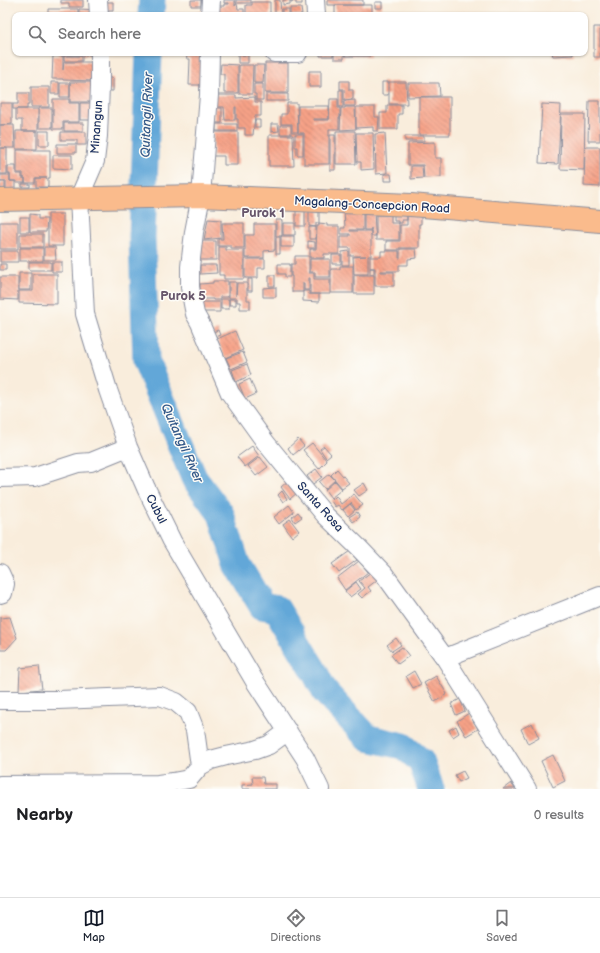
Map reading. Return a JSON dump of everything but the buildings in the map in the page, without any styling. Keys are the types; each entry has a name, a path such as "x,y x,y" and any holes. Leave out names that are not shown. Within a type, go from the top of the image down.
{"main road":[{"name":"Magalang-Concepcion Road","path":"0,200 201,196 411,205 600,221"}],"street":[{"path":"98,0 99,12"},
{"path":"210,12 211,0"},
{"path":"315,0 316,12"},
{"name":"Minangun","path":"87,198 95,161 98,136 100,56"},
{"name":"Santa Rosa","path":"210,56 209,95 201,196 194,232 190,266 190,287 195,314 230,393 266,443 325,515 384,574 445,658 527,789"},
{"name":"Cubul","path":"87,198 85,314 108,390 128,447 172,541 254,680 305,758 320,789"},
{"path":"0,478 35,477 78,463 91,462 128,447"},
{"path":"0,573 5,584 3,593 0,594"},
{"path":"445,658 600,596"},
{"path":"0,700 58,700 160,696 176,702 188,712 195,730 200,766"},
{"path":"0,785 158,784 189,779 200,766 211,760 255,750 269,745 288,731"}],"waterway":[{"name":"Quitangil River","path":"151,12 152,0"},
{"name":"Quitangil River","path":"149,56 142,237 146,361 194,478 221,514 237,564 262,606 277,609 325,692 368,738 403,746 421,761 431,789"}],"district":[{"name":"Purok 1","path":"263,213"},
{"name":"Purok 5","path":"183,296"}]}
